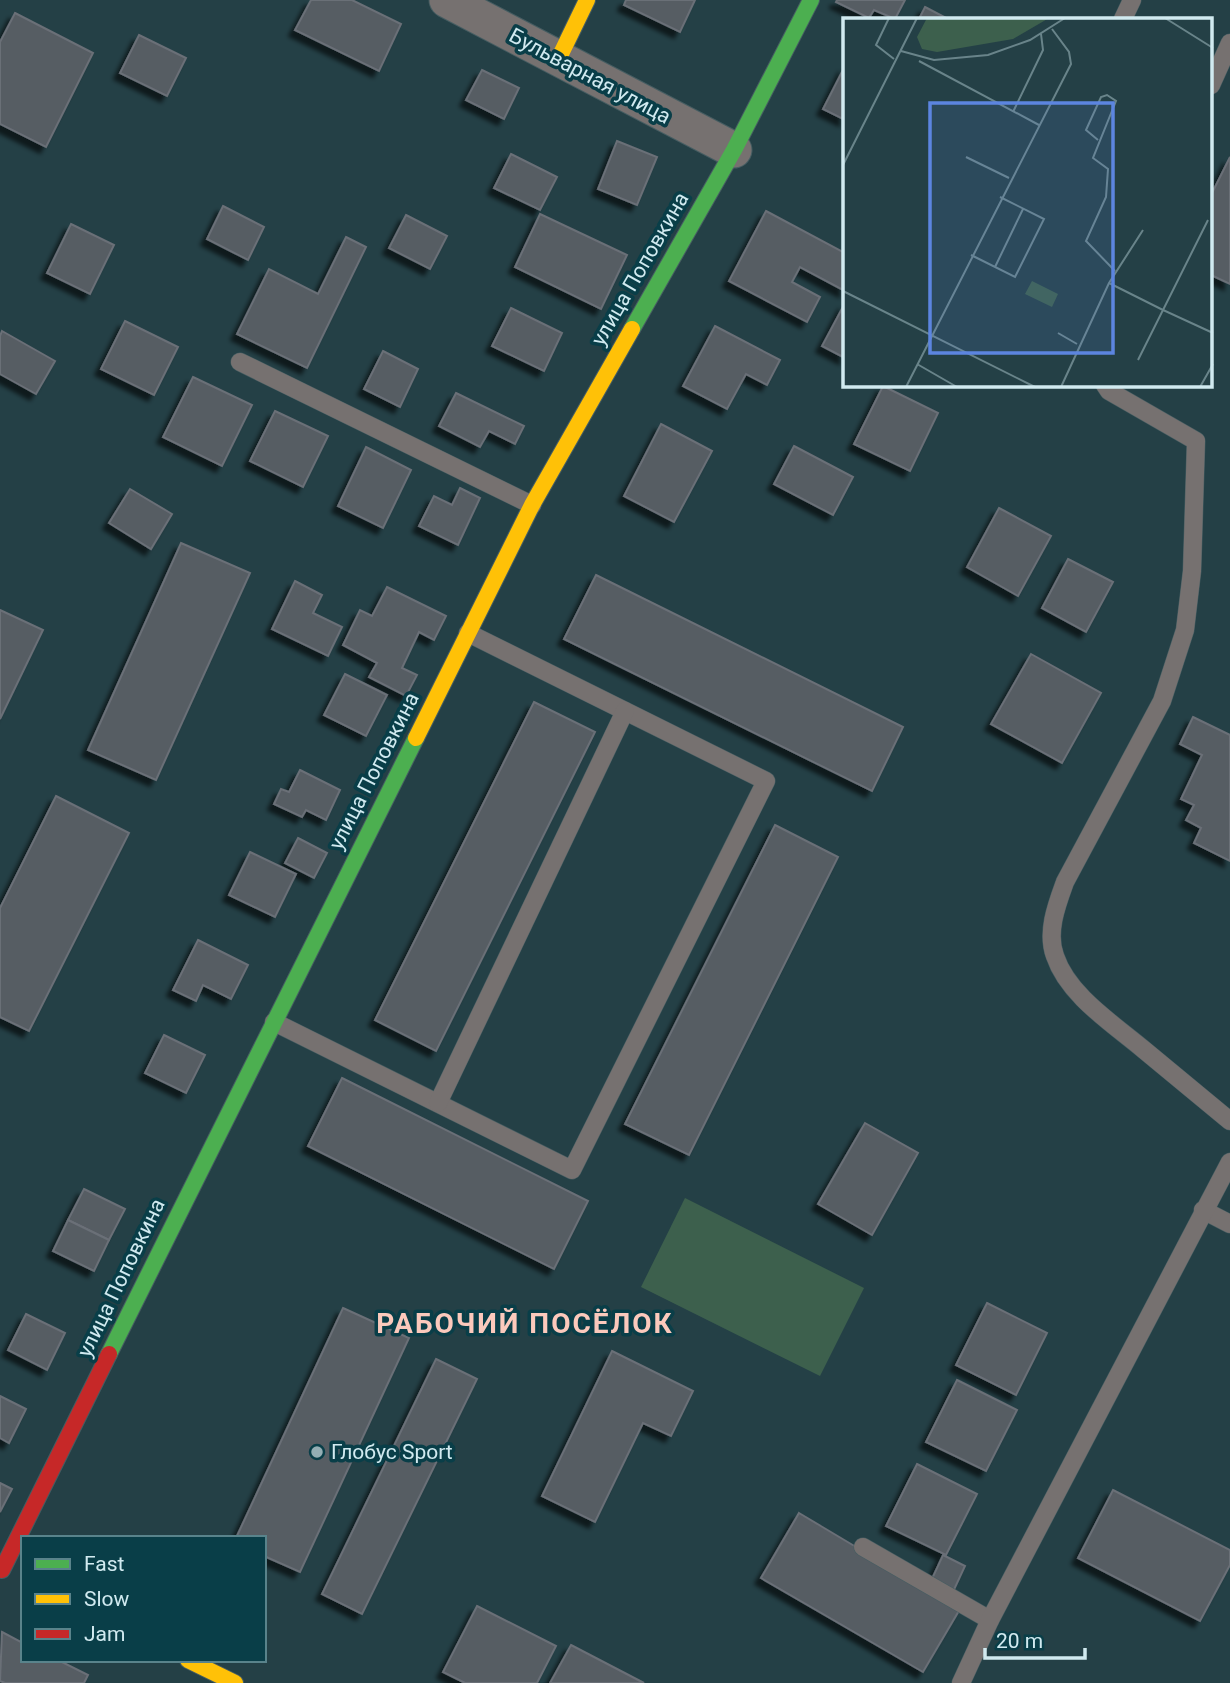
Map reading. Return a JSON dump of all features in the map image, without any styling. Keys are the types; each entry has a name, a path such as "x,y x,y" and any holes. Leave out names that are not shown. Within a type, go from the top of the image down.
{"street":[{"name":"Бульварная улица","path":"447,0 734,150"},
{"path":"558,60 587,0"},
{"name":"улица Поповкина","path":"22,1536 532,505 734,150 811,0"},
{"name":"улица Поповкина","path":"4,1572 21,1537"},
{"path":"192,1662 235,1683"}],"lane":[{"path":"1123,18 1132,0"},
{"path":"1212,83 1230,43"},
{"path":"240,362 532,505"},
{"path":"1106,387 1196,441 1192,571 1185,631 1162,701 1065,882 1055,909 1053,953 1062,974 1091,1005 1230,1121"},
{"path":"274,1022 572,1170 766,781 468,633"},
{"path":"438,1103 625,711"},
{"path":"961,1683 990,1620 1230,1162"},
{"path":"1203,1210 1230,1224"},
{"path":"863,1547 990,1620"}],"green space":[{"path":"685,1198 864,1288 820,1376 641,1287"}],"building":[{"path":"311,0 352,0 401,24 379,71 295,30"},
{"path":"626,0 695,0 680,32 624,5"},
{"path":"905,0 896,18 874,10 869,18 836,2"},
{"path":"925,7 946,18 920,18"},
{"path":"15,13 93,53 46,147 0,124 0,42"},
{"path":"139,35 186,58 167,96 120,73"},
{"path":"482,70 519,88 504,119 466,100"},
{"path":"843,70 843,119 823,109"},
{"path":"617,141 657,157 637,205 598,189"},
{"path":"511,154 557,177 540,210 494,188"},
{"path":"1230,157 1230,284 1212,275 1212,193"},
{"path":"223,206 264,227 248,260 207,239"},
{"path":"766,211 843,252 843,290 800,267 792,282 820,297 807,322 729,281"},
{"path":"540,214 627,255 601,309 515,267"},
{"path":"406,215 447,236 430,269 389,248"},
{"path":"71,224 114,245 90,294 47,273"},
{"path":"346,237 366,247 307,368 237,334 269,269 318,294"},
{"path":"843,307 843,357 822,346"},
{"path":"511,308 562,333 544,371 492,346"},
{"path":"125,321 178,347 154,395 101,369"},
{"path":"715,326 780,360 767,385 746,374 727,409 683,386"},
{"path":"2,331 55,361 36,394 0,374"},
{"path":"383,351 418,369 400,407 364,389"},
{"path":"193,377 252,405 222,466 163,437"},
{"path":"882,387 938,413 910,471 854,444"},
{"path":"456,393 524,426 515,444 489,431 480,447 439,426"},
{"path":"275,411 328,436 303,487 250,461"},
{"path":"661,424 712,451 674,522 624,496"},
{"path":"794,446 853,477 833,515 774,484"},
{"path":"366,447 411,470 383,528 338,506"},
{"path":"460,488 480,498 458,545 419,526 434,496 452,505"},
{"path":"130,489 172,514 151,549 109,523"},
{"path":"999,508 1051,536 1018,596 967,567"},
{"path":"181,543 250,573 156,780 88,750"},
{"path":"1068,559 1113,582 1086,632 1042,608"},
{"path":"596,575 903,727 872,791 564,639"},
{"path":"295,581 322,595 313,613 342,627 328,656 272,629"},
{"path":"387,587 446,616 434,640 419,632 402,668 417,675 406,696 369,677 377,663 343,645 360,610 372,616"},
{"path":"0,610 43,630 0,719"},
{"path":"1031,654 1101,693 1062,763 991,724"},
{"path":"345,674 387,695 366,736 324,715"},
{"path":"534,702 595,732 436,1051 375,1020"},
{"path":"1193,717 1230,735 1230,861 1194,843 1201,828 1186,820 1194,805 1181,799 1202,755 1180,744"},
{"path":"300,770 340,790 326,820 306,810 302,817 274,804 281,789 289,792"},
{"path":"56,796 129,833 29,1031 0,1017 0,908"},
{"path":"775,825 838,857 689,1155 625,1124"},
{"path":"298,838 327,853 314,878 285,863"},
{"path":"250,852 296,874 275,917 229,895"},
{"path":"198,940 248,965 231,999 203,985 196,1001 173,990"},
{"path":"164,1035 205,1055 186,1093 145,1073"},
{"path":"342,1078 588,1201 554,1269 308,1146"},
{"path":"865,1123 918,1153 872,1235 818,1204"},
{"path":"84,1189 125,1209 109,1240 68,1220"},
{"path":"68,1220 109,1240 94,1271 53,1251"},
{"path":"987,1303 1047,1333 1016,1395 956,1365"},
{"path":"343,1308 409,1338 300,1572 266,1557 266,1536 237,1536"},
{"path":"26,1314 65,1333 47,1370 8,1350"},
{"path":"612,1351 693,1391 671,1436 643,1423 595,1522 542,1496"},
{"path":"436,1359 477,1379 362,1614 322,1594"},
{"path":"957,1380 1017,1410 986,1471 926,1442"},
{"path":"0,1396 26,1409 9,1443 0,1438"},
{"path":"917,1464 977,1494 946,1555 886,1526"},
{"path":"0,1483 12,1489 0,1512"},
{"path":"1113,1490 1230,1550 1230,1565 1200,1621 1078,1558"},
{"path":"799,1513 960,1609 923,1672 761,1578"},
{"path":"943,1555 965,1566 952,1594 930,1583"},
{"path":"477,1606 556,1646 537,1683 465,1683 443,1672"},
{"path":"2,1632 21,1642 21,1662 62,1662 88,1675 84,1683 0,1681"},
{"path":"571,1645 644,1683 550,1683"}],"traffic: fast":[{"path":"632,329 734,150 811,0"},
{"path":"109,1354 416,738"}],"traffic: slow":[{"path":"558,60 587,0"},
{"path":"416,738 532,505 632,329"},
{"path":"192,1662 235,1683"}],"traffic: jam":[{"path":"2,1570 109,1354"}],"place":[{"name":"Глобус Sport","path":"317,1452"}],"district":[{"name":"РАБОЧИЙ ПОСЁЛОК","path":"525,1323"}]}
